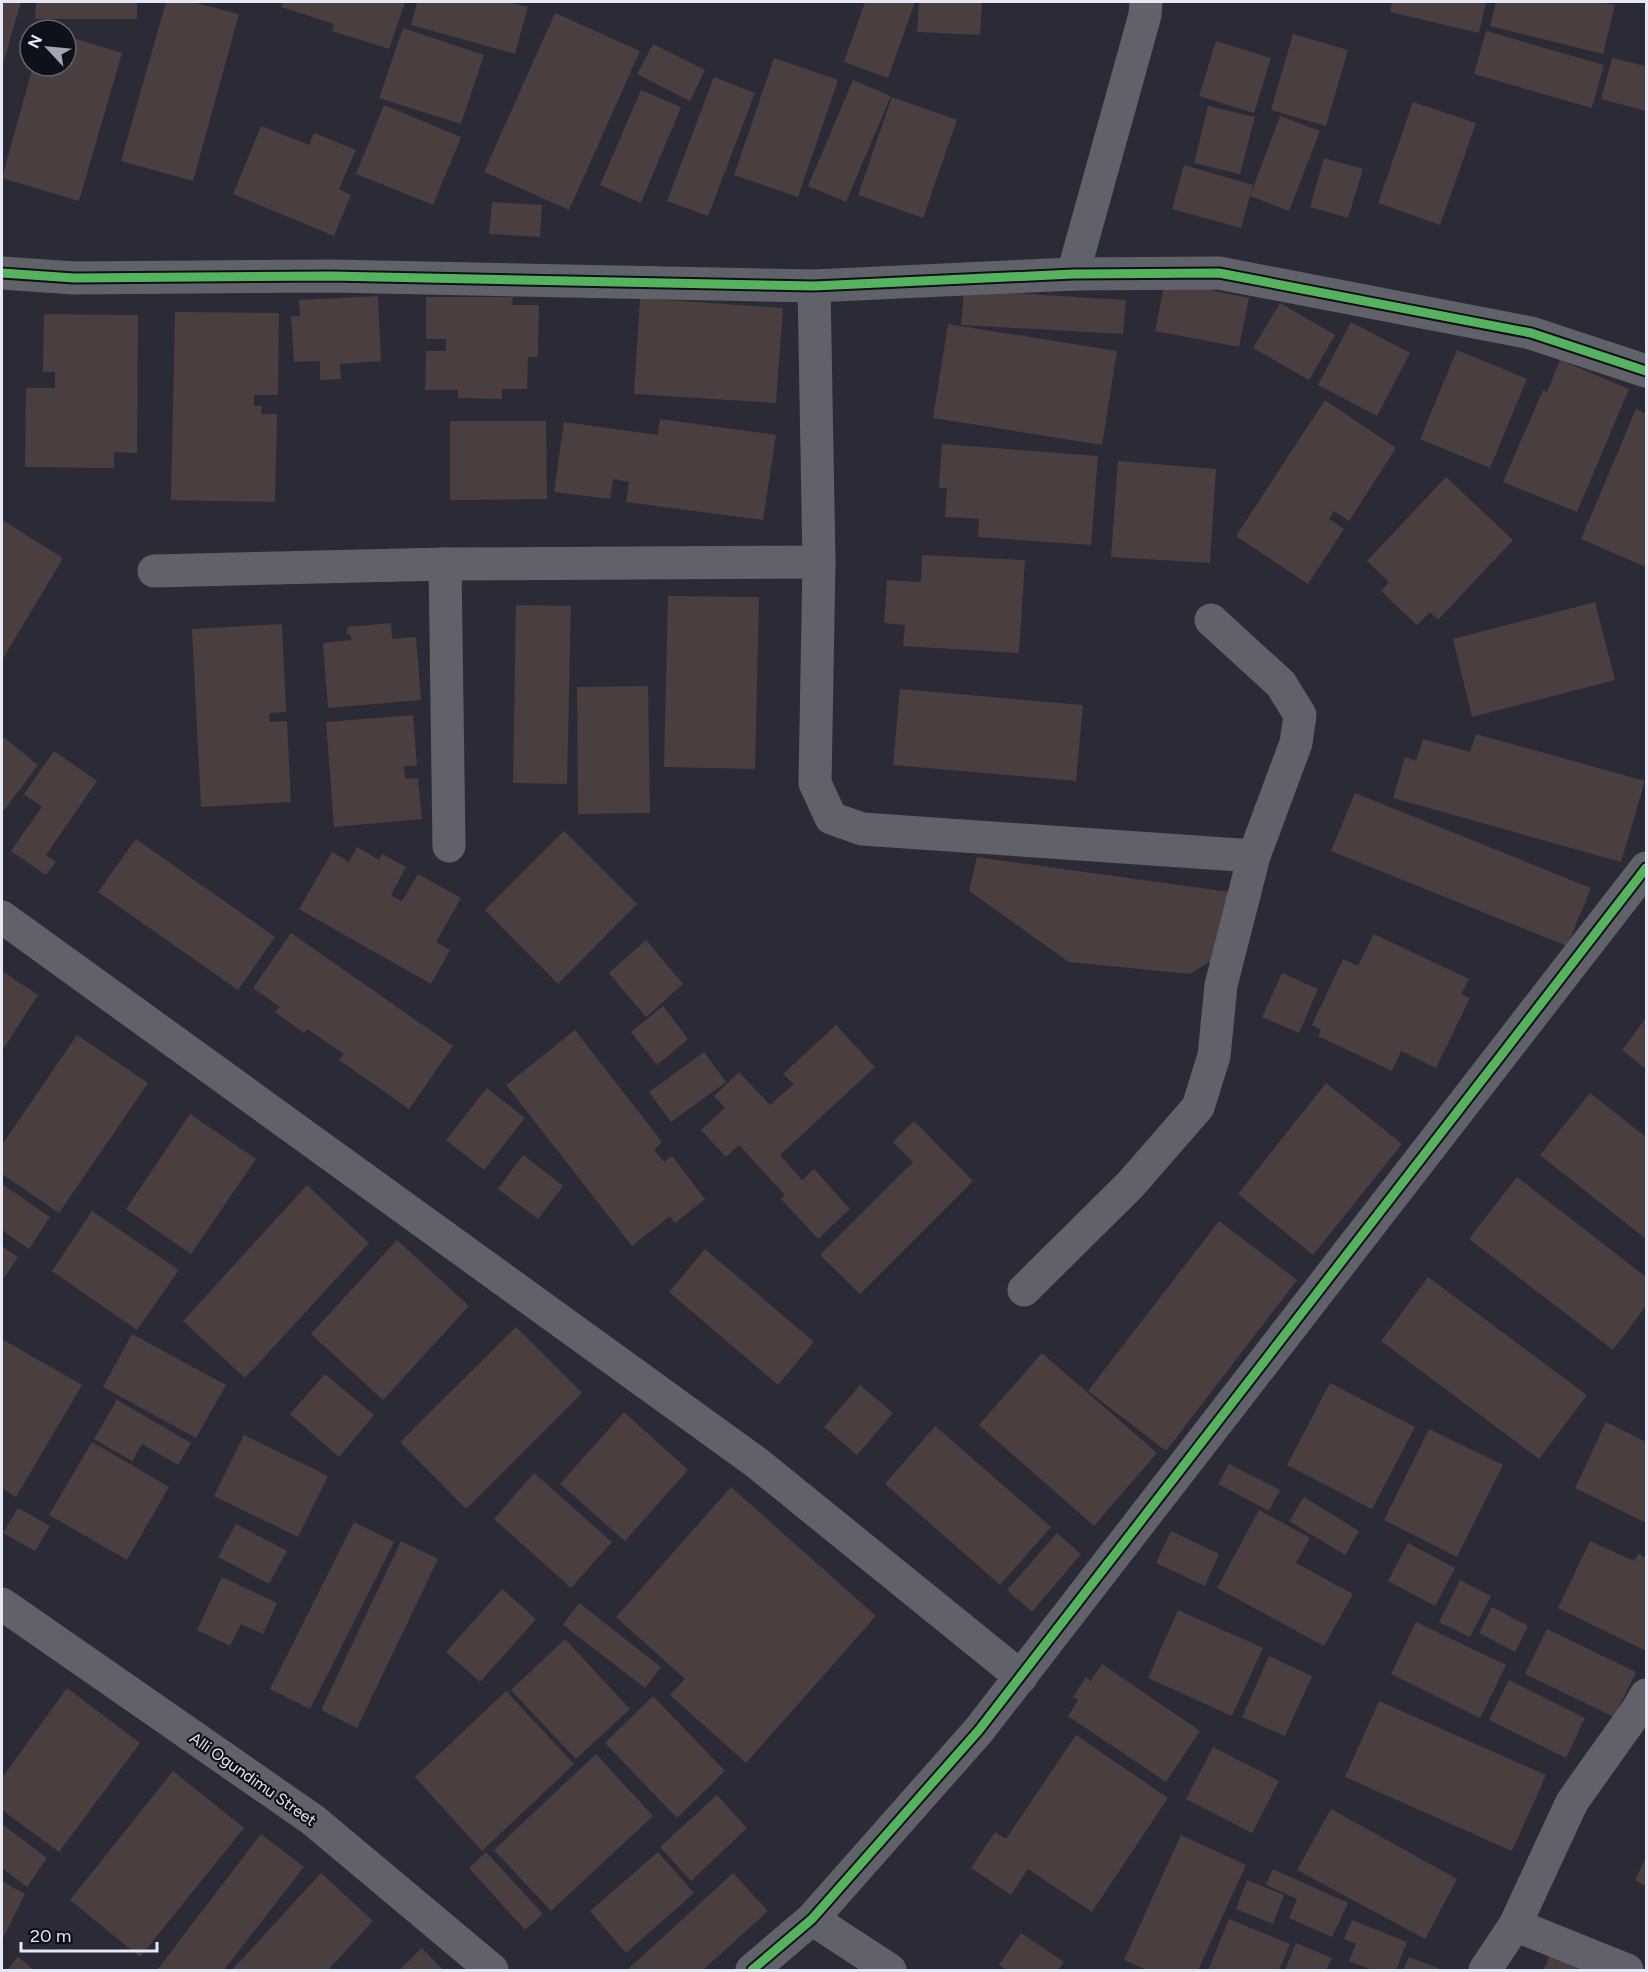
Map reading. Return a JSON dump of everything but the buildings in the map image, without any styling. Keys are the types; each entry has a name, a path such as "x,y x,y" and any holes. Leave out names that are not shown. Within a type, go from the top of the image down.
{"street":[{"path":"1073,273 1145,15 1146,2"},
{"path":"2,273 74,278 331,276 814,286 1073,273 1219,273 1532,333 1647,370"},
{"path":"814,286 819,562 815,783 831,818 862,829 1254,856"},
{"path":"154,571 445,564 819,562"},
{"path":"445,564 449,846"},
{"path":"1024,1290 1131,1184 1198,1107 1214,1056 1221,985 1254,856 1296,743 1300,715 1281,684 1211,620"},
{"path":"752,1971 812,1919 979,1730 1647,868"},
{"path":"2,917 757,1463 1022,1677"},
{"name":"Alli Ogundimu Street","path":"2,1604 313,1820 492,1971"},
{"path":"1485,1971 1515,1925 1572,1802 1647,1695"},
{"path":"812,1919 890,1971"},
{"path":"1515,1925 1627,1971"}],"cycle path":[{"path":"2,273 74,278 331,276 814,286 1073,274 1219,273 1531,333 1646,371"},
{"path":"752,1970 812,1919 979,1730 1646,868"}]}
